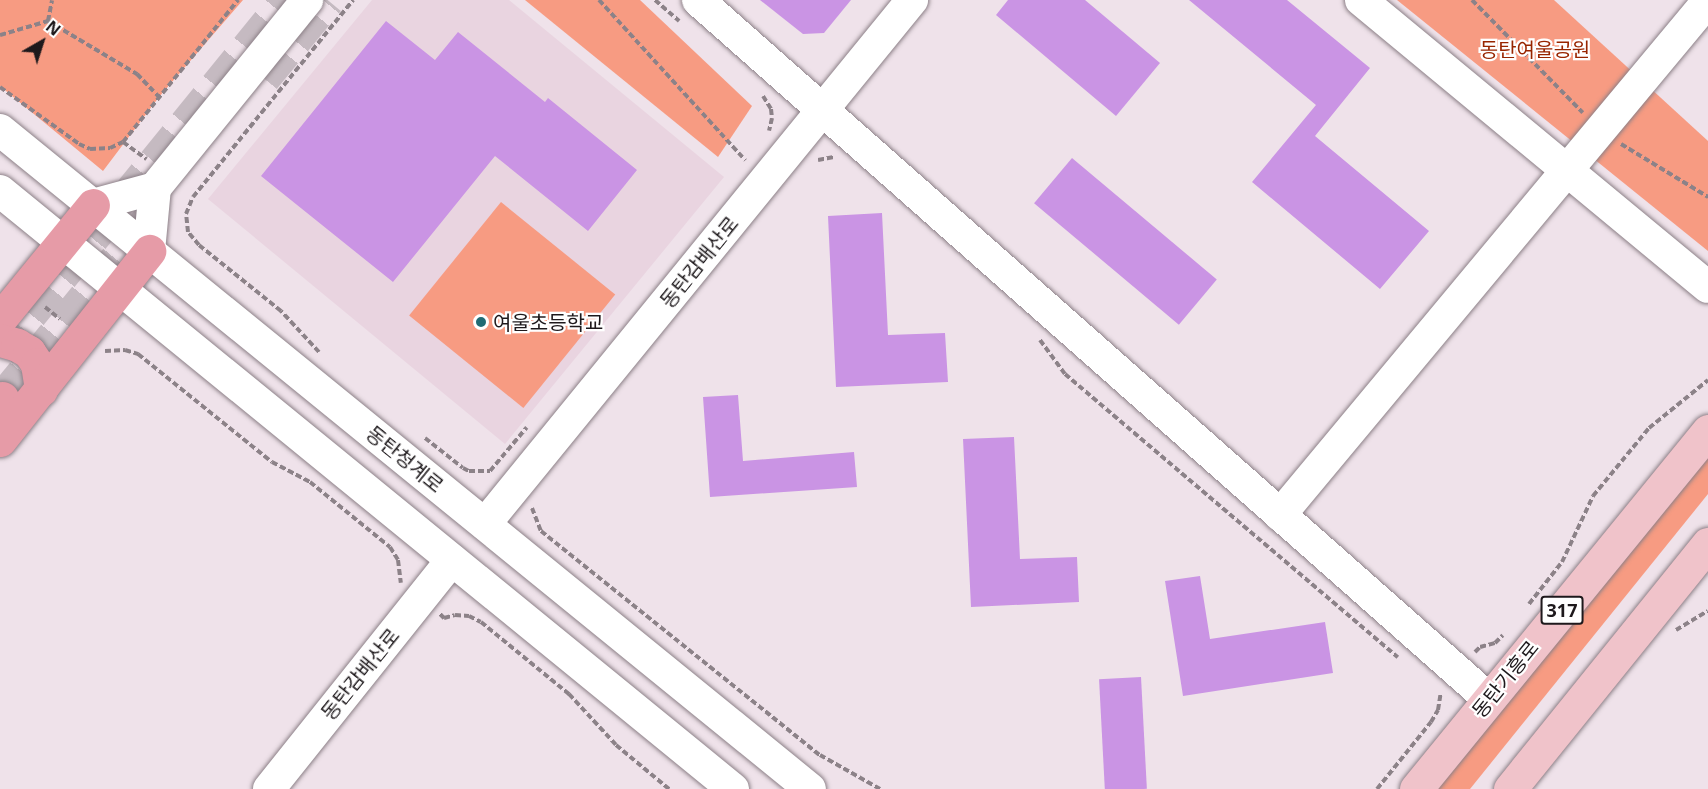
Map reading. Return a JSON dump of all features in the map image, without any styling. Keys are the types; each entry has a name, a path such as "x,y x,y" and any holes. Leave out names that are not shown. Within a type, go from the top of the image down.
{"highway":[{"path":"0,319 93,205"},
{"path":"0,440 149,251"},
{"path":"0,340 17,345 29,352 37,364 41,390"}],"main road":[{"name":"동탄기흥로","path":"1416,789 1708,430"},
{"path":"1510,789 1708,544"}],"street":[{"path":"149,251 155,188 307,0"},
{"name":"동탄감배산로","path":"485,524 912,0"},
{"path":"1361,0 1568,168 1708,287"},
{"path":"1280,515 1708,1"},
{"path":"689,11 823,110 1489,699"},
{"name":"동탄청계로","path":"0,130 810,789"},
{"path":"93,205 155,188"},
{"path":"0,191 734,789"},
{"name":"동탄감배산로","path":"269,789 452,560"}],"path":[{"path":"48,21 52,0"},
{"path":"0,87 54,129 90,149 110,148 123,141 238,0"},
{"path":"321,355 282,311 199,245 188,232 186,214 193,197 353,0"},
{"path":"598,0 745,160"},
{"path":"655,0 689,11"},
{"path":"0,35 48,21 137,75 159,97"},
{"path":"758,92 766,100 772,118 769,130 763,138"},
{"path":"738,169 751,153"},
{"path":"814,161 825,156 837,157"},
{"path":"24,290 102,351 124,350 138,354 272,462 310,482 390,548 398,560 399,581"},
{"path":"1038,338 1065,374 1404,663"},
{"path":"1525,608 1562,562 1593,496 1649,428 1708,380"},
{"path":"420,434 463,468 490,471 528,425"},
{"path":"532,506 532,515 540,531 820,755 880,789"},
{"path":"444,618 455,615 469,616 482,622 569,694 616,745 669,789"},
{"path":"1480,646 1496,643 1510,626"},
{"path":"1377,789 1438,710 1440,693 1431,686"}],"shaded area":[{"name":"여울초등학교","path":"372,0 509,0 724,177 505,444 208,199"}],"green space":[{"path":"0,0 243,0 159,97 103,171 0,86"},
{"path":"525,0 640,0 752,106 718,157"},
{"name":"동탄여울공원","path":"1397,0 1554,0 1708,141 1708,251"},
{"path":"501,202 615,295 523,408 409,315"},
{"path":"1708,451 1708,494 1470,789 1436,789"}],"building":[{"path":"760,0 851,0 824,33 803,34"},
{"path":"1008,0 1085,0 1160,63 1116,116 996,15"},
{"path":"1189,0 1287,0 1370,68 1315,136 1429,231 1380,289 1252,182 1316,105"},
{"path":"386,21 435,60 458,32 545,102 548,98 637,170 588,231 495,156 393,282 261,176"},
{"path":"1072,158 1217,279 1179,325 1034,203"},
{"path":"882,213 888,335 945,333 948,382 836,387 828,216"},
{"path":"738,395 743,461 854,452 857,487 710,497 703,397"},
{"path":"1014,437 1020,559 1077,557 1079,602 971,607 963,439"},
{"path":"1200,576 1210,639 1325,622 1333,673 1183,696 1165,581"},
{"path":"1141,677 1147,789 1105,789 1099,679"}],"tunnel":[{"path":"0,352 286,0"},
{"path":"264,78 328,0"},
{"path":"2,398 151,216"}],"place":[{"name":"여울초등학교","path":"481,322"}]}
